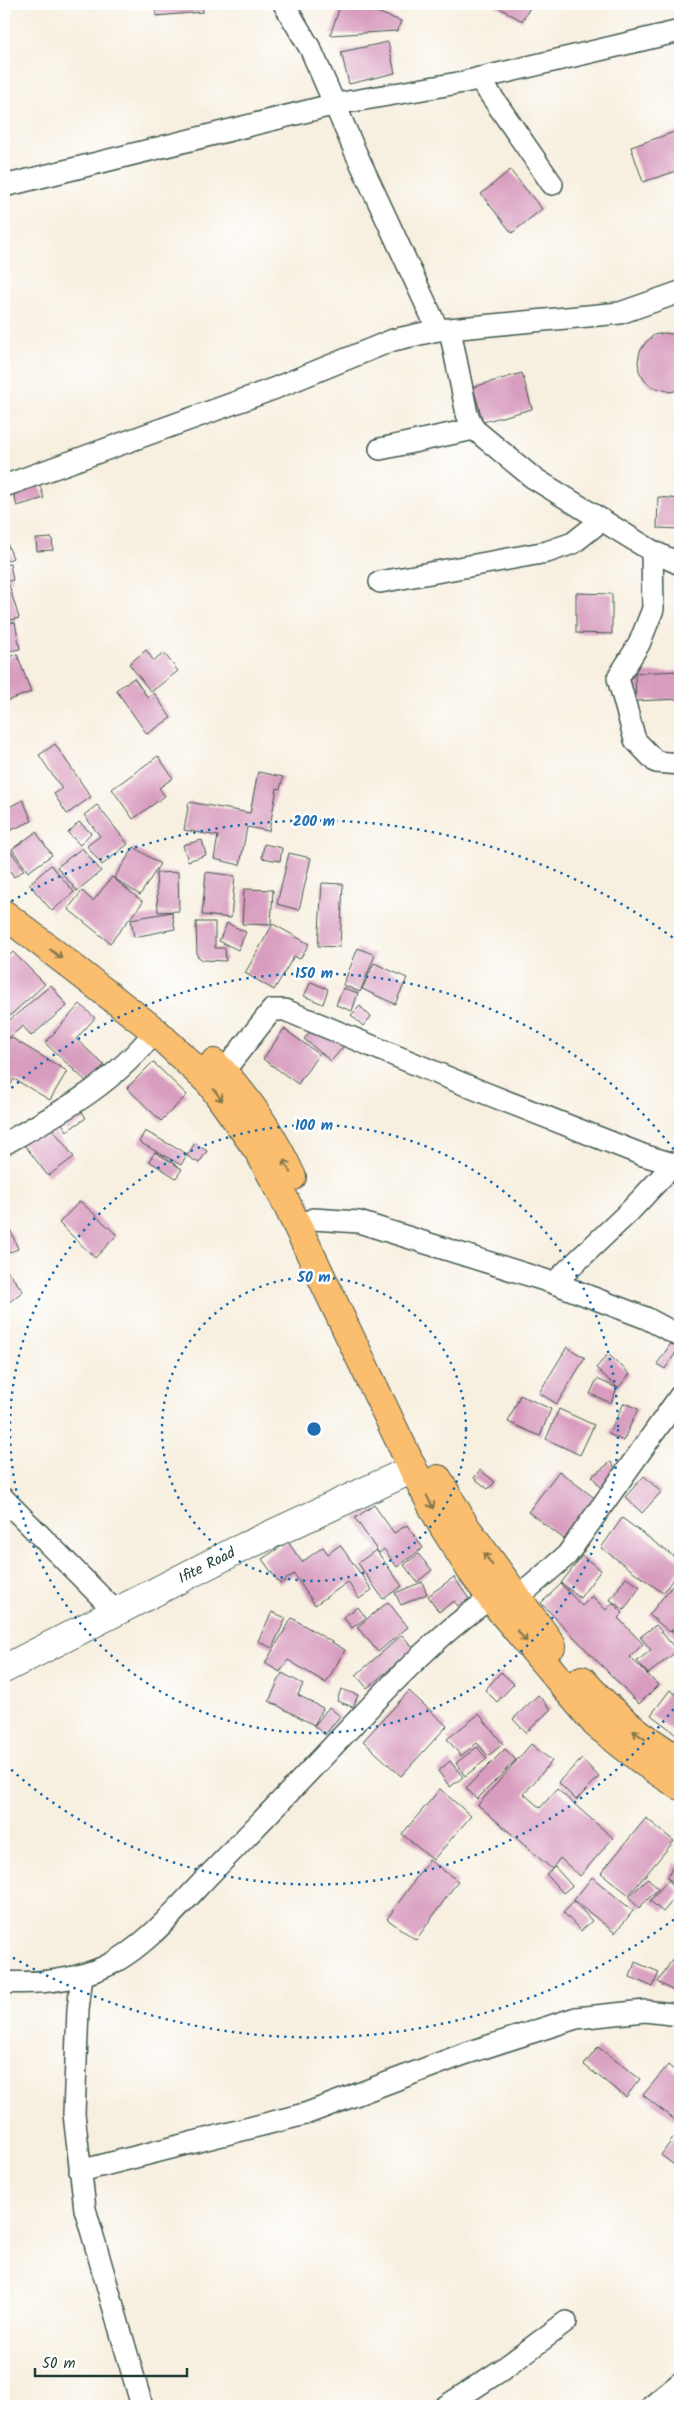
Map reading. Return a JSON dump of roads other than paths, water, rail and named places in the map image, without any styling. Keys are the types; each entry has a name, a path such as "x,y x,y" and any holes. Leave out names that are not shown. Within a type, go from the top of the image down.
{"main road":[{"path":"4,893 165,1017 223,1072 255,1110 274,1138 374,1354 429,1464 504,1599 553,1646 604,1706 639,1735 680,1761"},
{"path":"4,914 155,1031 210,1083 259,1152 281,1192 413,1469 441,1523 504,1599 596,1724 645,1763 680,1786"}],"street":[{"path":"284,4 311,50 336,104 354,151 444,330 467,414 474,429 532,477 652,551 680,564"},
{"path":"4,186 336,104 479,78 680,31"},
{"path":"479,78 552,184"},
{"path":"4,486 273,389 392,340 444,330 620,313 680,292"},
{"path":"380,449 474,429"},
{"path":"380,582 546,552 573,543 602,520"},
{"path":"652,551 653,609 639,644 618,678 636,740 656,762 680,764"},
{"path":"223,1072 272,1010 285,1010 485,1093 643,1155 677,1165 554,1283"},
{"path":"4,1144 88,1095 131,1060 155,1031"},
{"path":"313,1219 359,1222 554,1283 646,1318 680,1336"},
{"path":"4,1982 61,1981 105,1967 136,1947 166,1919 424,1651 567,1556 680,1396"},
{"name":"Ifite Road","path":"4,1669 235,1552 413,1469"},
{"path":"4,1499 116,1612"},
{"path":"82,1975 78,2009 74,2114 85,2209 142,2406"},
{"path":"80,2171 305,2114 464,2054 576,2018 645,2011 680,2015"},
{"path":"446,2406 503,2369 566,2322"},
{"path":"652,2406 680,2383"}]}
